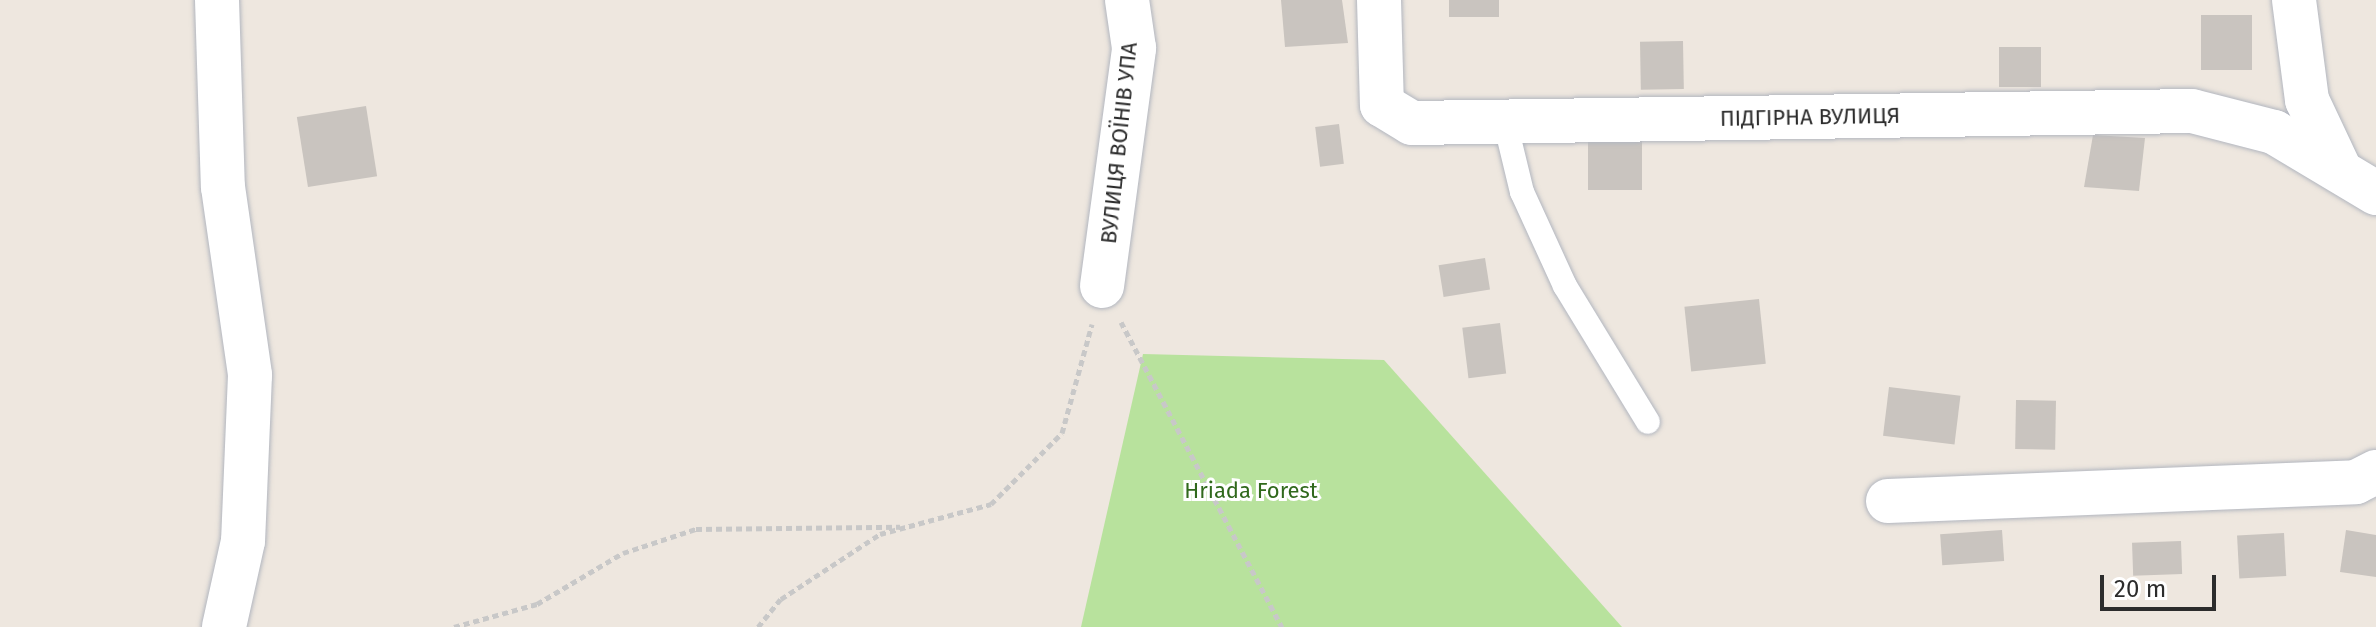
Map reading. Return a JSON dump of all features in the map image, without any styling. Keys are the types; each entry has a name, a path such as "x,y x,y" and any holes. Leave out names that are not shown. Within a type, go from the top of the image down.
{"street":[{"path":"217,0 223,187 250,375 243,541 224,627"},
{"name":"ВУЛИЦЯ ВОЇНІВ УПА","path":"1102,286 1134,48 1127,0"},
{"name":"ПІДГІРНА ВУЛИЦЯ","path":"1379,0 1378,88 1395,118 1506,126 2192,111 2274,132 2338,166 2376,193"},
{"name":"ПІДГІРНА ВУЛИЦЯ","path":"2294,0 2307,100 2338,166"},
{"path":"1888,501 2356,482 2376,472"}],"lane":[{"path":"1506,126 1522,192 1565,286 1648,422"}],"path":[{"path":"758,627 781,599 880,534 991,504 1062,433 1102,286"},
{"path":"1102,286 1282,627"},
{"path":"454,627 537,604 623,553 696,529 907,527"}],"green space":[{"name":"Hriada Forest","path":"1143,354 1384,360 1622,627 1081,627"}],"building":[{"path":"1281,0 1342,0 1348,43 1285,47"},
{"path":"1449,0 1499,0 1499,17 1449,17"},
{"path":"2201,15 2252,15 2252,70 2201,70"},
{"path":"1683,41 1684,89 1641,90 1640,42"},
{"path":"1999,47 2041,47 2041,87 1999,87"},
{"path":"366,106 377,176 308,187 297,117"},
{"path":"1339,124 1344,164 1320,167 1315,127"},
{"path":"2093,135 2145,138 2139,191 2084,187"},
{"path":"1588,138 1642,138 1642,190 1588,190"},
{"path":"1485,258 1490,290 1444,297 1439,265"},
{"path":"1759,299 1766,364 1691,371 1684,307"},
{"path":"1500,323 1506,374 1468,378 1462,328"},
{"path":"1889,387 1960,396 1954,444 1883,436"},
{"path":"2016,400 2056,401 2055,450 2015,449"},
{"path":"2002,530 2004,561 1942,565 1940,534"},
{"path":"2346,530 2376,535 2376,577 2340,572"},
{"path":"2284,533 2286,576 2239,578 2237,535"},
{"path":"2181,541 2182,574 2133,576 2132,543"}]}
